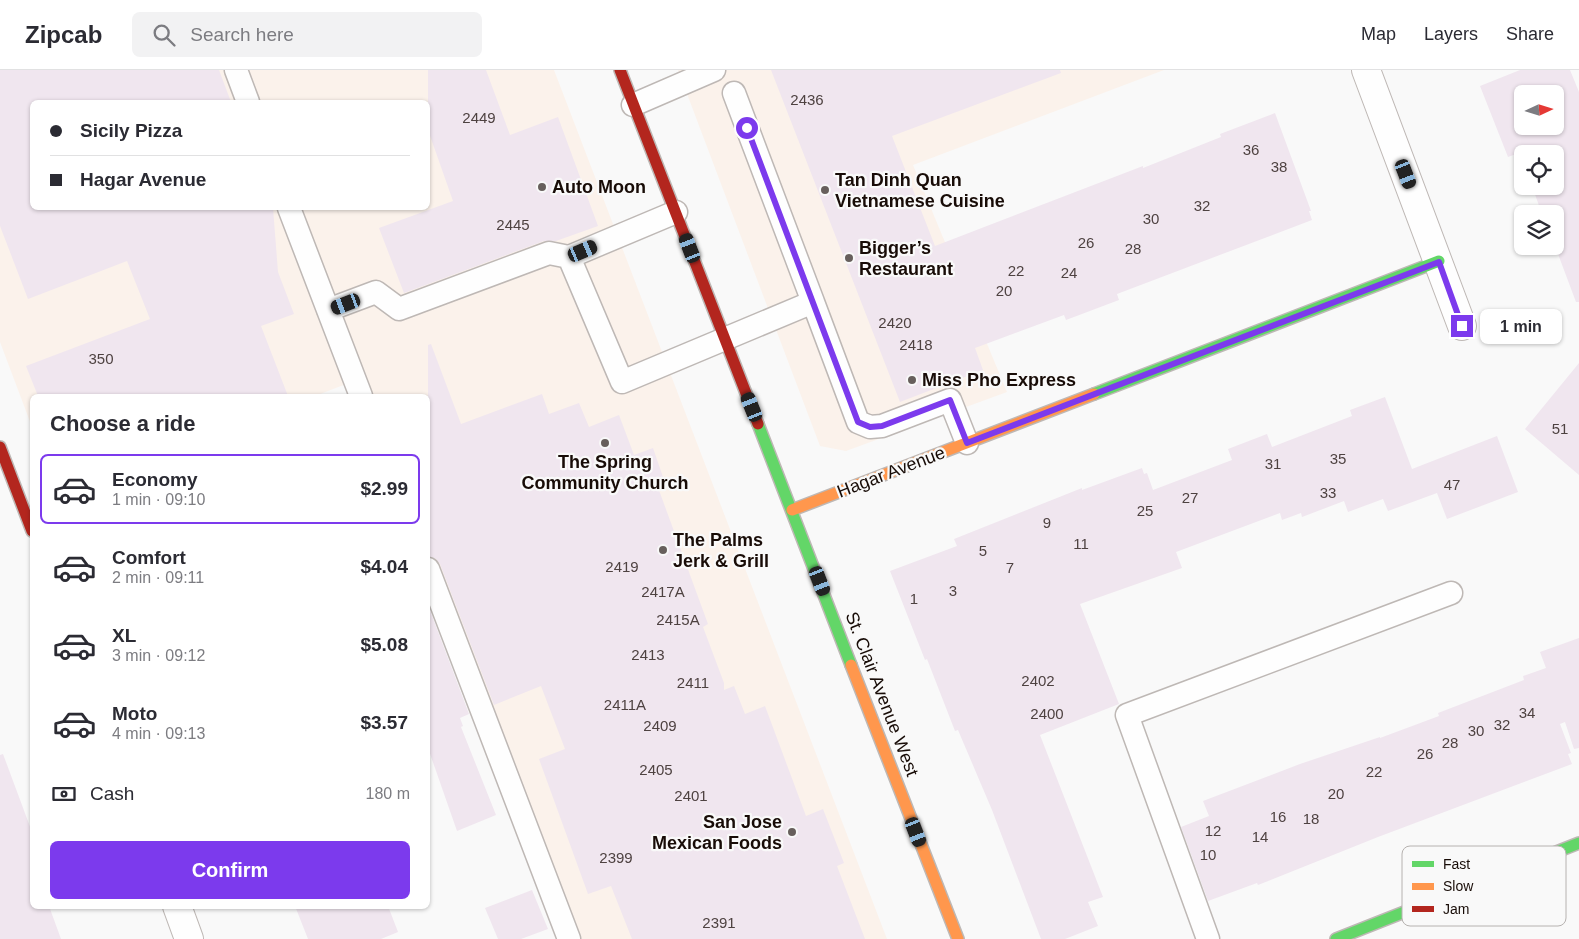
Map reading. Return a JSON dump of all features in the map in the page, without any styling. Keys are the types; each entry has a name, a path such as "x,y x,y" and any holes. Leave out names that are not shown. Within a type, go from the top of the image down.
{"street":[{"name":"St. Clair Avenue West","path":"620,70 958,939"},
{"path":"1366,70 1462,326"},
{"name":"Hagar Avenue","path":"792,510 1439,262"},
{"path":"0,447 30,526"},
{"path":"1566,848 1579,843"},
{"path":"177,909 189,939"},
{"path":"1336,939 1402,913"}],"lane":[{"path":"236,70 247,100"},
{"path":"633,105 714,70"},
{"path":"734,93 858,422 870,427 882,426 950,400 967,443"},
{"path":"290,210 360,394"},
{"path":"328,310 376,292 399,309 549,253 569,257 676,212"},
{"path":"569,257 622,382 813,302"},
{"path":"430,574 569,939"},
{"path":"1208,939 1127,715 1451,593"}],"shaded area":[{"path":"0,70 554,70 887,939 567,939 430,579 430,394 358,394 354,381 320,394 30,394 30,422 0,342"},
{"path":"678,70 1164,70 913,165 1007,392 846,451 820,446"}],"building":[{"path":"0,70 219,70 230,100 30,100 30,210 273,210 278,272 294,314 261,326 287,394 37,394 26,366 150,319 127,261 28,299 0,226"},
{"path":"428,70 486,70 510,135 558,117 598,226 556,241 544,241 404,293 379,228 453,201 430,136 430,100 428,100"},
{"path":"771,70 1060,70 1061,73 892,136 935,246 1143,166 1143,168 1221,137 1220,134 1275,113 1311,211 1309,211 1312,220 1117,294 1119,300 1066,320 1064,315 975,348 983,370 900,402"},
{"path":"1520,70 1570,70 1579,92 1579,302 1576,302 1558,255 1564,255 1564,205 1539,205 1535,195 1564,195 1564,145 1514,145 1514,155 1508,157 1480,86"},
{"path":"431,344 461,424 542,394 549,414 579,403 589,427 619,415 634,455 653,448 664,480 656,482 708,624 703,627 724,683 724,690 734,686 745,714 765,706 806,816 823,809 844,863 837,866 865,939 632,939 611,886 588,894 539,759 565,749 541,686 494,705 440,564 436,559 430,557 430,394 428,394 428,345"},
{"path":"1579,363 1579,475 1525,429"},
{"path":"1385,397 1412,469 1497,436 1518,492 1447,519 1437,493 1388,511 1383,499 1348,512 1344,501 1302,517 1301,513 1282,520 1280,513 1176,552 1182,568 1080,604 1119,704 1040,735 1103,897 1088,902 1098,926 1065,939 1041,939 992,810 958,730 955,731 890,571 957,546 954,539 1082,488 1082,490 1142,468 1144,474 1147,473 1153,490 1232,460 1228,449 1267,434 1272,447 1352,416 1350,410"},
{"path":"430,610 469,714 460,718 463,726 461,727 496,815 457,831 430,754"},
{"path":"1579,638 1579,748 1574,749 1565,722 1560,724 1571,753 1568,754 1572,764 1378,837 1258,885 1257,883 1208,901 1181,827 1209,816 1203,801 1300,764 1380,738 1439,716 1438,713 1524,680 1523,676 1546,668 1540,652"},
{"path":"3,754 30,827 30,909 50,909 61,939 0,939 0,755"},
{"path":"532,890 548,929 521,939 498,939 485,908"},
{"path":"296,909 389,909 398,932 381,939 308,939"}],"traffic: fast":[{"path":"1094,394 1439,261"},
{"path":"758,424 851,665"},
{"path":"1566,848 1579,843"},
{"path":"1336,939 1402,913"}],"traffic: slow":[{"path":"792,510 1094,394"},
{"path":"851,665 958,939"}],"traffic: jam":[{"path":"620,70 758,424"},
{"path":"0,447 30,526"}],"place":[{"name":"Auto Moon","path":"542,187"},
{"name":"Tan Dinh Quan Vietnamese Cuisine","path":"825,190"},
{"name":"Bigger’s Restaurant","path":"849,258"},
{"name":"Miss Pho Express","path":"912,380"},
{"name":"The Spring Community Church","path":"605,443"},
{"name":"The Palms Jerk & Grill","path":"663,550"},
{"name":"San Jose Mexican Foods","path":"792,832"}],"route":[{"path":"747,128 858,422 870,427 882,426 950,400 967,443 1439,262 1462,326"}]}
